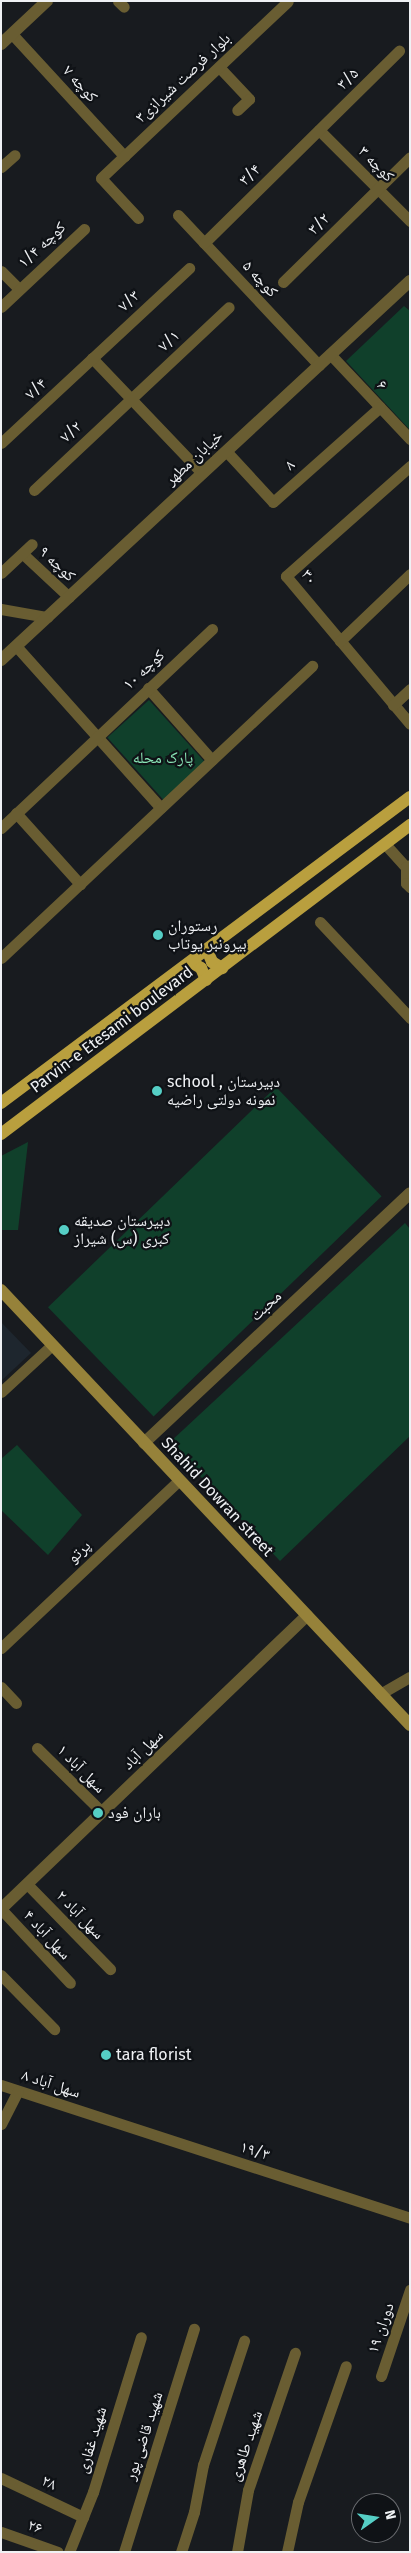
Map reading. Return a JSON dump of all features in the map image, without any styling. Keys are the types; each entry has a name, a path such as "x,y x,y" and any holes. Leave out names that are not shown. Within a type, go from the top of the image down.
{"main road":[{"name":"Parvin-e Etesami boulevard","path":"1,1104 410,797"},
{"name":"Parvin-e Etesami boulevard","path":"1,1134 410,825"},
{"path":"207,950 212,962 222,968"},
{"path":"192,962 201,968 206,980"},
{"name":"Shahid Dowran street","path":"1,1290 410,1725"}],"street":[{"path":"1,44 47,1"},
{"name":"۳بلوار فرصت شیرازی","path":"138,218 101,178 288,1"},
{"name":"کوچه ۷","path":"12,34 124,156"},
{"name":"۳/۵","path":"319,130 399,51"},
{"path":"219,66 249,99 237,110"},
{"name":"کوچه ۳","path":"319,130 410,221"},
{"name":"۳/۴","path":"204,243 319,130"},
{"path":"1,167 15,154"},
{"name":"۳/۲","path":"283,282 410,157"},
{"name":"کوچه ۵","path":"178,215 319,365"},
{"name":"کوچه ۱/۴","path":"1,306 84,229"},
{"name":"۷/۳","path":"92,358 189,268"},
{"path":"1,271 19,290"},
{"name":"خیابان مطهر","path":"1,660 410,281"},
{"name":"۷/۱","path":"131,399 229,307"},
{"name":"۶","path":"330,354 410,439"},
{"path":"92,358 202,474"},
{"name":"۷/۴","path":"1,443 92,358"},
{"name":"۷/۲","path":"34,490 131,399"},
{"name":"۸","path":"226,451 273,502 380,407"},
{"name":"۳۰","path":"410,466 286,576 410,724"},
{"path":"1,573 32,544"},
{"name":"کوچه ۹","path":"22,554 68,597"},
{"path":"340,641 410,574"},
{"path":"1,609 47,617"},
{"name":"کوچه ۱۰","path":"1,828 212,629"},
{"path":"16,646 98,735 161,808"},
{"path":"1,958 312,666"},
{"path":"148,688 212,760"},
{"path":"393,704 410,689"},
{"path":"16,813 80,884"},
{"path":"385,844 408,866 406,883 410,887"},
{"path":"320,922 410,1018"},
{"name":"محبت","path":"144,1443 410,1193"},
{"path":"1,1392 52,1344"},
{"name":"پرتو","path":"1,1648 179,1480"},
{"name":"سهل آباد","path":"1,1909 307,1616"},
{"path":"380,1694 410,1677"},
{"path":"1,1688 16,1703"},
{"name":"سهل آباد ۱","path":"37,1748 102,1812"},
{"name":"سهل آباد ۲","path":"27,1884 110,1969"},
{"name":"سهل آباد ۴","path":"1,1909 70,1983"},
{"path":"1,1975 54,2029"},
{"name":"سهل آباد ۸","path":"1,2085 90,2114"},
{"path":"1,2124 18,2091"},
{"name":"۱۹/۳","path":"90,2114 410,2218"},
{"name":"دوران ۱۹","path":"381,2376 410,2290"},
{"name":"شهید قاضی پور","path":"124,2552 194,2330"},
{"name":"شهید غفاری","path":"69,2552 83,2517 141,2337"},
{"path":"181,2552 194,2512 203,2465 244,2341"},
{"name":"شهید طاهری","path":"237,2552 248,2490 295,2352"},
{"path":"288,2552 298,2502 346,2366"},
{"name":"۲۸","path":"1,2478 83,2517"},
{"name":"۲۶","path":"1,2532 58,2552"}],"shaded area":[{"path":"1,1322 31,1353 1,1381"}],"green space":[{"path":"404,306 410,311 410,430 346,361"},
{"name":"پارک محله","path":"149,700 206,763 164,801 107,737"},
{"path":"276,1087 382,1196 154,1417 48,1307"},
{"path":"28,1142 18,1230 1,1230 1,1156"},
{"path":"405,1223 410,1229 410,1436 280,1561 169,1443"},
{"path":"17,1445 82,1515 48,1555 1,1510 1,1459"}],"place":[{"name":"رستوران بیرونبر یوتاب","path":"158,935"},
{"name":"school , دبیرستان نمونه دولتی راضیه","path":"157,1091"},
{"name":"دبیرستان صدیقه کبری (س) شیراز","path":"64,1230"},
{"name":"باران فود","path":"98,1813"},
{"name":"tara florist","path":"106,2055"}]}
